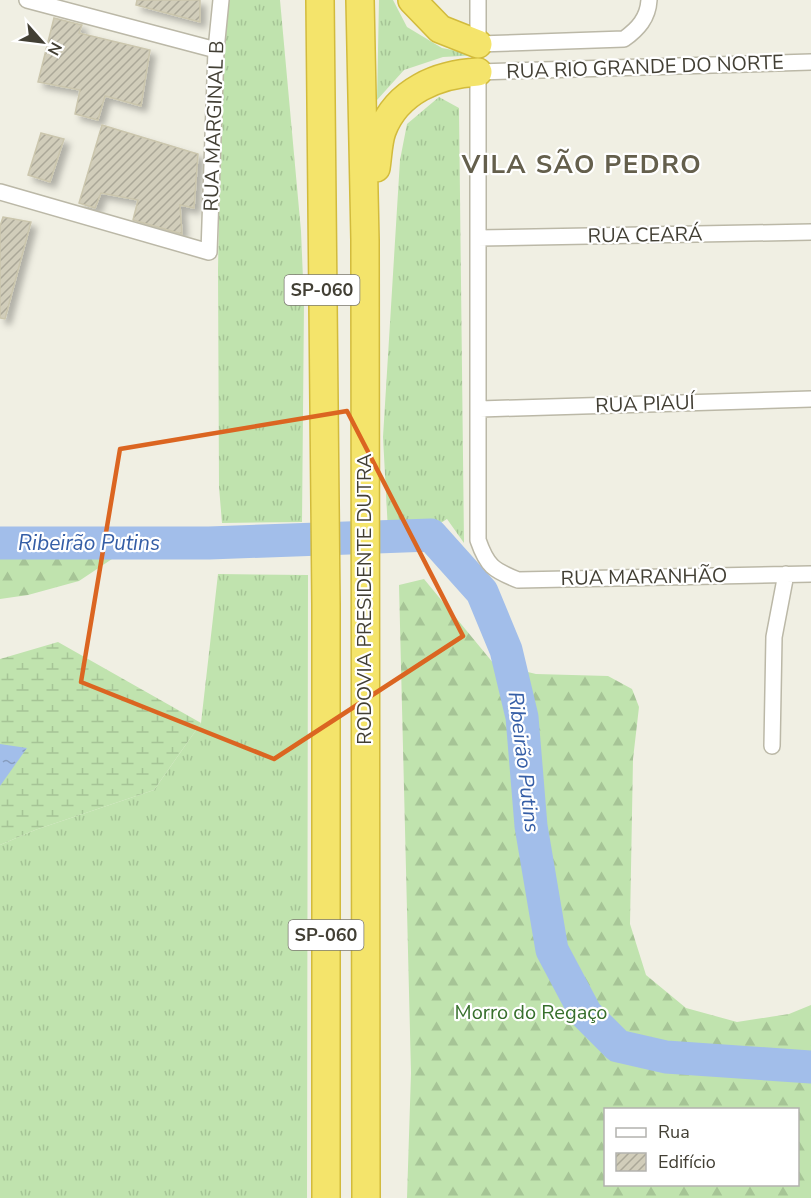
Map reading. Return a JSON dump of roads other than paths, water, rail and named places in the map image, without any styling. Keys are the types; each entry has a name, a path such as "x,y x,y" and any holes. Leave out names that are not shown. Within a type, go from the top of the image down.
{"highway":[{"path":"301,0 321,120"},
{"name":"RODOVIA PRESIDENTE DUTRA","path":"320,0 326,604 326,1198"},
{"name":"RODOVIA PRESIDENTE DUTRA","path":"360,0 365,240 366,1198"},
{"path":"412,0 440,29 478,44"},
{"path":"365,240 381,132 395,106 424,84 456,73 478,72"}],"street":[{"path":"27,0 216,50"},
{"name":"RUA MARGINAL B","path":"0,192 209,252 216,50 221,0"},
{"path":"478,0 478,44 624,39 638,29 648,9 649,0"},
{"name":"RUA RIO GRANDE DO NORTE","path":"478,72 811,62"},
{"path":"478,72 480,409"},
{"name":"RUA CEARÁ","path":"478,238 811,232"},
{"name":"RUA PIAUÍ","path":"480,409 811,399"},
{"name":"RUA MARANHÃO","path":"480,409 478,540 485,559 496,571 519,580 811,574"},
{"path":"772,746 774,636 786,574"}],"water":[{"path":"0,744 27,748 0,786"}],"waterway":[{"name":"Ribeirão Putins","path":"0,543 209,543 431,535 482,592 506,650 522,717 531,826 552,950 586,1014 618,1046 666,1057 811,1067"}],"district":[{"name":"VILA SÃO PEDRO","path":"582,164"}],"park label":[{"name":"Morro do Regaço","path":"531,1012"}]}
